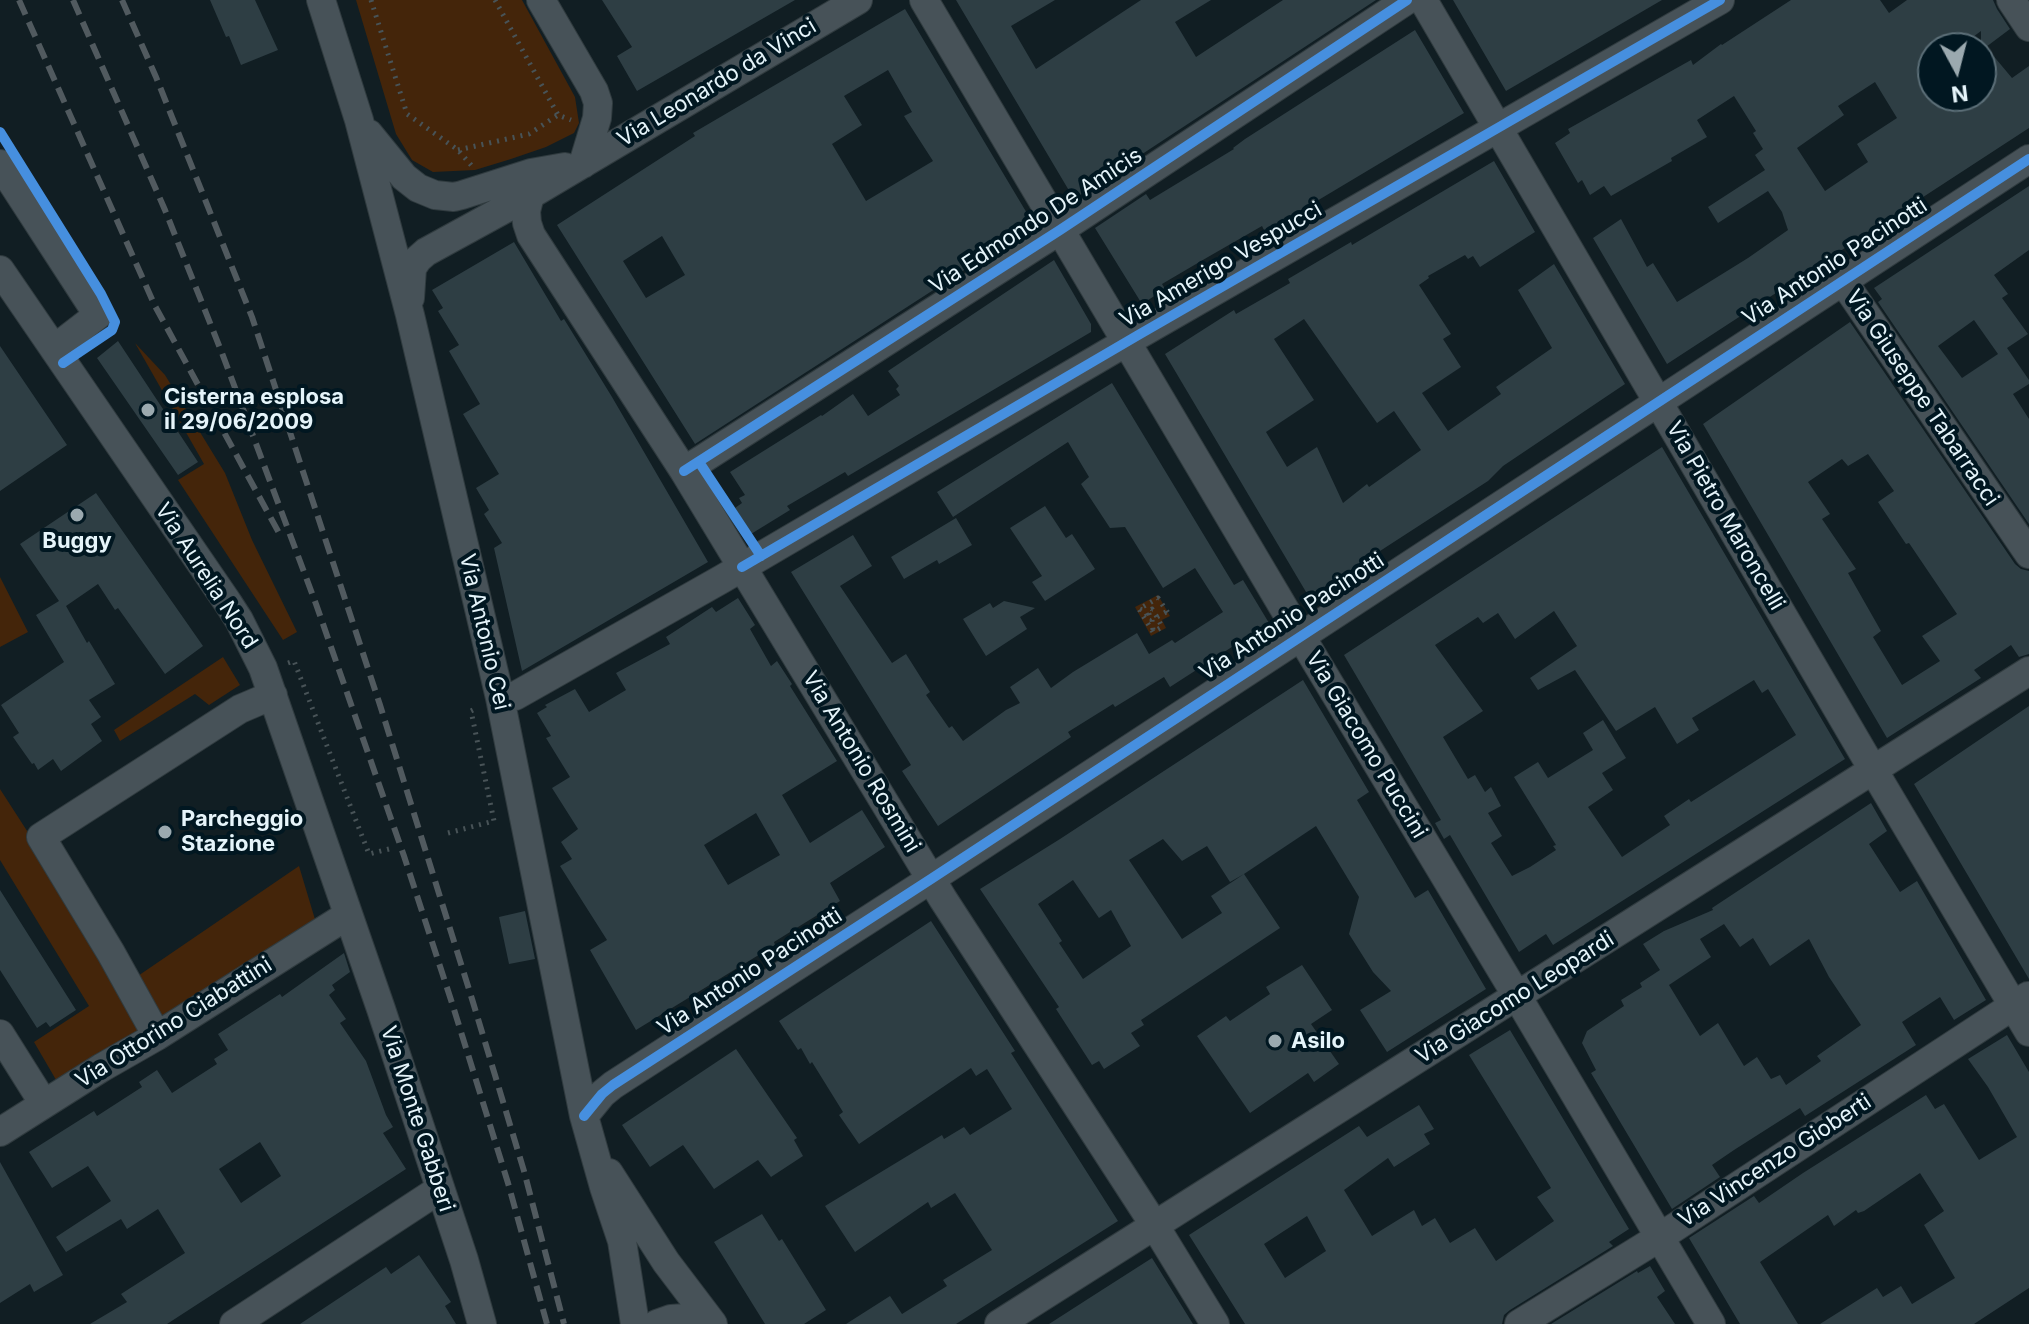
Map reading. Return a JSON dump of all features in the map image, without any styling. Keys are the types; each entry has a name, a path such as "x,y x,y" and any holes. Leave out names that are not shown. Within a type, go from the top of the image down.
{"street":[{"name":"Via Antonio Cei","path":"321,0 359,120 508,697 584,1116 622,1241 635,1324"},
{"path":"541,0 598,103 597,118 580,165"},
{"name":"Via Leonardo da Vinci","path":"410,315 411,273 421,256 530,195 858,0"},
{"name":"Via Giacomo Puccini","path":"924,0 1711,1324"},
{"name":"Via Edmondo De Amicis","path":"684,471 1060,230 1407,0"},
{"name":"Via Pietro Maroncelli","path":"1423,0 1873,770 2021,1001 2029,1032"},
{"name":"Via Amerigo Vespucci","path":"508,697 742,567 1720,0"},
{"path":"2011,0 2029,27"},
{"name":"Via Leonardo da Vinci","path":"359,120 404,177 418,188 435,195 454,197 531,173 580,165"},
{"name":"Via Antonio Pacinotti","path":"584,1116 613,1085 2029,159"},
{"path":"0,164 98,315 54,349"},
{"name":"Via Antonio Rosmini","path":"530,195 526,211 531,235 684,471 931,879 1215,1324"},
{"name":"Via Aurelia Nord","path":"0,270 239,620 273,695 348,915"},
{"name":"Via Giuseppe Tabarracci","path":"1843,281 2029,554"},
{"name":"Via Giacomo Leopardi","path":"999,1324 2029,671"},
{"path":"157,1036 41,837 215,724 273,695"},
{"name":"Via Ottorino Ciabattini","path":"0,1132 348,915"},
{"name":"Via Monte Gabberi","path":"348,915 464,1260 482,1324"},
{"name":"Via Vincenzo Gioberti","path":"1519,1324 1660,1237 2021,1001"},
{"path":"0,1034 44,1104"},
{"name":"Via Antonio Cei","path":"593,1148 666,1262 713,1324"},
{"path":"234,1324 440,1189"},
{"path":"657,1324 685,1318 706,1324"}],"path":[{"path":"371,0 407,114 458,150 475,170"},
{"path":"495,0 558,115 579,123"},
{"path":"458,150 529,134 558,115"},
{"path":"1139,609 1158,597"},
{"path":"1139,609 1150,617 1148,611 1158,597"},
{"path":"1157,617 1168,614 1158,597"},
{"path":"1139,609 1153,632 1162,627 1150,610"},
{"path":"263,668 294,661 369,854 393,848"},
{"path":"448,833 494,821 471,711 508,697"}],"shaded area":[{"path":"356,0 522,0 575,97 579,123 574,133 546,147 475,170 433,172 412,160 396,134"},
{"path":"135,343 165,375 225,473 252,540 297,632 283,640 178,480 204,464"},
{"path":"0,577 28,632 0,647"},
{"path":"1158,595 1170,616 1162,620 1166,628 1151,636 1135,607"},
{"path":"223,657 240,685 209,705 195,694 120,741 114,730"},
{"path":"0,789 142,1009 139,1036 59,1085 34,1042 89,1006 0,860"},
{"path":"299,866 317,926 160,1026 132,980"}],"building":[{"path":"210,0 255,0 278,50 241,65"},
{"path":"602,0 795,0 637,91 617,56 632,47"},
{"path":"956,0 1055,0 1011,26 1036,69 1141,0 1211,0 1175,22 1196,57 1283,0 1376,0 1074,199"},
{"path":"1453,0 1662,0 1506,91"},
{"path":"1791,0 1880,0 1889,13 1907,0 1993,0 2010,29 1997,39 1997,32 1917,32 1917,112 1997,112 1997,60 2012,78 2029,66 2029,128 1667,364 1593,238 1621,219 1647,267 1653,263 1677,302 1748,258 1788,230 1782,212 1768,191 1718,223 1708,207 1765,170 1755,155 1763,149 1753,133 1756,131 1734,96 1697,120 1707,137 1611,196 1604,186 1590,195 1582,180 1578,183 1555,143 1570,133 1568,129 1691,60 1693,65","holes":["1875,82 1897,118 1857,144 1868,162 1825,191 1797,148 1844,115 1838,106"]},
{"path":"905,9 1034,225 695,444 557,225 695,136 693,133","holes":["888,70 912,112 904,116 933,161 866,201 832,144 862,125 844,96","662,236 685,275 646,298 623,261"]},
{"path":"1415,30 1464,113 1265,232 1262,226 1162,284 1165,289 1142,304 1095,228 1146,194 1150,200 1234,149"},
{"path":"1494,161 1535,232 1480,267 1473,256 1468,259 1465,255 1428,276 1419,285 1451,334 1443,339 1461,367 1422,393 1448,431 1501,394 1496,387 1552,348 1518,290 1554,264 1625,384 1503,466 1488,481 1309,597 1165,354 1234,310 1236,314 1290,283 1288,279 1351,242 1352,245","holes":["1304,319 1377,423 1394,411 1421,450 1343,503 1317,447 1287,467 1266,432 1314,400 1274,339"]},
{"path":"2029,186 2029,250 1994,275 2008,294 2002,298 2028,334 2007,348 2029,380 2029,384 2013,394 2029,419 2029,524 1878,302 1882,299 1874,288","holes":["1974,320 1998,354 1962,378 1938,346"]},
{"path":"514,242 561,321 564,319 612,397 708,562 522,671 494,548 502,543 484,514 489,510 476,488 499,474 463,414 480,404 449,351 459,345 438,311 443,308 432,290"},
{"path":"1054,260 1091,324 1091,332 848,476 845,472 787,506 790,510 751,534 735,508 742,503 739,498 745,495 730,472 853,394 868,416 900,395 896,389 899,386 888,371"},
{"path":"1850,322 2015,564 2029,571 2029,654 2019,657 2011,645 1974,670 1981,678 1887,738 1703,424","holes":["1868,454 1894,491 1878,502 1957,614 1922,636 1940,661 1902,685 1873,637 1881,631 1848,573 1856,569 1822,519 1830,514 1808,482 1842,459 1848,466"]},
{"name":"Cisterna esplosa il 29/06/2009","path":"118,341 198,462 178,475 97,358"},
{"path":"0,346 67,445 0,491"},
{"path":"1112,383 1234,585 1243,580 1269,623 1170,687 1164,677 1115,707 1113,704 1068,732 1071,737 938,826 902,771 911,765 791,572 853,535 872,566 840,586 892,663 906,654 930,692 926,695 949,728 952,726 963,741 1020,703 1010,687 1038,668 1051,688 1137,633 1149,654 1172,640 1175,643 1223,612 1195,568 1163,588 1125,527 1110,528 1081,484 1089,477 1068,442 953,517 937,492"},
{"path":"1662,447 1845,759 1553,945 1546,934 1519,952 1450,835 1444,839 1435,823 1441,820 1344,655","holes":["1554,611 1577,646 1530,678 1538,690 1575,670 1616,731 1655,707 1677,744 1699,730 1692,718 1754,680 1762,693 1768,689 1796,735 1664,816 1670,825 1622,857 1588,807 1613,790 1602,773 1626,758 1603,720 1583,733 1593,750 1548,778 1538,762 1514,777 1556,845 1553,846 1556,850 1512,876 1491,843 1502,836 1488,813 1501,806 1491,787 1485,792 1475,775 1468,779 1443,737 1483,711 1435,645 1478,617 1483,623 1498,613 1515,639"]},
{"path":"96,493 203,646 165,674 98,584 66,606 115,684 89,700 101,717 91,724 102,741 61,771 53,759 38,770 13,737 19,733 1,705 64,662 36,615 59,601 20,544"},
{"path":"1045,506 1066,538 1072,534 1095,569 1045,601 1032,582 1042,576 1010,528"},
{"path":"956,518 972,545 904,579 891,557"},
{"path":"738,598 755,625 750,629 771,666 777,661 837,761 782,795 810,843 862,810 885,847 830,883 840,901 774,942 775,945 636,1030 590,950 607,940 560,866 572,859 561,842 578,829 552,788 570,777 546,738 551,736 537,713 547,707 545,705 575,689 589,712 626,690 616,673 670,644 666,637 712,607 716,612","holes":["756,813 780,855 728,885 704,845"]},
{"path":"1004,601 1035,608 1020,617 1027,629 986,656 963,619 990,603 993,608"},
{"path":"1303,680 1369,792 1357,800 1415,898 1428,890 1486,989 1387,1052 1360,1010 1391,991 1373,972 1349,934 1359,897 1316,826 1244,874 1280,928 1141,1020 1144,1025 1131,1033 1140,1046 1104,1069 1099,1061 1092,1065 1056,1009 1059,1007 980,889","holes":["1163,839 1182,861 1207,846 1230,882 1244,874 1211,896 1222,913 1182,939 1129,860","1073,880 1099,918 1111,910 1131,946 1083,979 1038,904"]},
{"path":"2029,706 2029,979 1914,784"},
{"path":"1871,803 1887,831 1869,844 1900,892 1917,881 1986,1000 1954,1020 1940,997 1902,1022 1916,1045 1805,1116 1800,1108 1734,1150 1712,1165 1720,1177 1672,1209 1591,1073 1596,1070 1582,1043 1587,1031 1624,1006 1621,1000 1642,987 1640,983 1660,970 1643,944 1712,908","holes":["1724,924 1740,947 1753,938 1770,966 1809,939 1829,977 1861,1025 1817,1056 1821,1061 1786,1085 1780,1075 1771,1079 1757,1057 1744,1066 1718,1023 1700,1036 1669,985 1711,957 1700,939"]},
{"path":"0,890 76,1010 50,1027 46,1022 37,1028 0,970"},
{"path":"525,911 535,959 509,964 499,917"},
{"path":"931,921 1015,1051 1011,1053 1118,1221 956,1324 846,1324 890,1296 902,1314 947,1286 943,1280 992,1250 955,1193 931,1208 928,1202 855,1252 825,1206 942,1135 944,1139 964,1127 970,1135 1012,1109 987,1069 976,1076 971,1068 859,1144 839,1115 843,1112 812,1062 810,1064 801,1048 798,1050 779,1021"},
{"path":"344,953 350,972 332,985 335,990 329,995 346,1019 340,1023 366,1061 393,1127 383,1133 406,1169 167,1324 90,1324 127,1302 121,1294 185,1253 158,1209 127,1229 121,1219 66,1252 56,1237 111,1201 88,1166 52,1188 29,1152 94,1111 97,1116 142,1087 139,1082 157,1070 172,1093 217,1064 214,1059 228,1050 218,1034 280,994 282,997","holes":["260,1142 281,1176 241,1203 219,1169"]},
{"path":"1302,965 1332,1010 1311,1024 1339,1064 1314,1082 1308,1073 1250,1113 1197,1036 1226,1016 1230,1021 1270,994 1266,987"},
{"path":"1510,1030 1629,1229 1609,1242 1613,1246 1510,1310 1504,1315 1502,1324 1245,1324 1189,1235 1359,1126 1367,1137 1419,1105 1434,1129 1424,1134 1430,1144 1394,1167 1388,1158 1344,1190 1372,1236 1414,1210 1422,1226 1435,1218 1450,1243 1475,1228 1496,1261 1554,1221 1537,1197 1551,1188 1469,1055","holes":["1307,1216 1326,1251 1285,1278 1264,1244"]},
{"path":"2007,1035 2029,1072 2029,1288 1974,1324 1820,1324 1877,1288 1883,1297 1901,1286 1912,1304 1955,1278 1924,1225 1944,1211 1920,1173 1864,1211 1858,1213 1856,1210 1834,1226 1828,1215 1760,1262 1798,1324 1740,1324 1689,1238 1754,1196 1759,1203 1926,1095 1935,1109 1944,1104 1979,1160 2017,1137 1968,1059"},
{"path":"736,1049 797,1138 794,1140 803,1156 771,1177 758,1160 714,1189 683,1145 650,1167 622,1125"},
{"path":"0,1162 63,1275 34,1292 30,1284 0,1303"},
{"path":"762,1214 779,1241 782,1239 826,1310 804,1324 765,1324 714,1242"},
{"path":"419,1255 451,1302 445,1306 456,1324 300,1324 386,1267 391,1274"},
{"path":"1152,1258 1193,1324 1049,1324 1091,1297"},
{"path":"1650,1266 1665,1291 1657,1297 1675,1324 1551,1324 1637,1271"}],"railway":[{"path":"19,0 155,306 279,533"},
{"path":"73,0 165,210 316,604 452,1003 508,1183 547,1324"},
{"path":"122,0 252,317 380,705 472,999 524,1171 564,1324"}],"cycle path":[{"path":"684,471 1060,230 1407,0"},
{"path":"742,567 1720,0"},
{"path":"0,132 101,294 115,322 112,330 63,363"},
{"path":"584,1116 613,1085 2029,159"},
{"path":"699,462 761,556"}],"place":[{"name":"Cisterna esplosa il 29/06/2009","path":"148,410"},
{"name":"Buggy","path":"77,515"},
{"name":"Parcheggio Stazione","path":"165,832"},
{"name":"Asilo","path":"1275,1041"}]}
